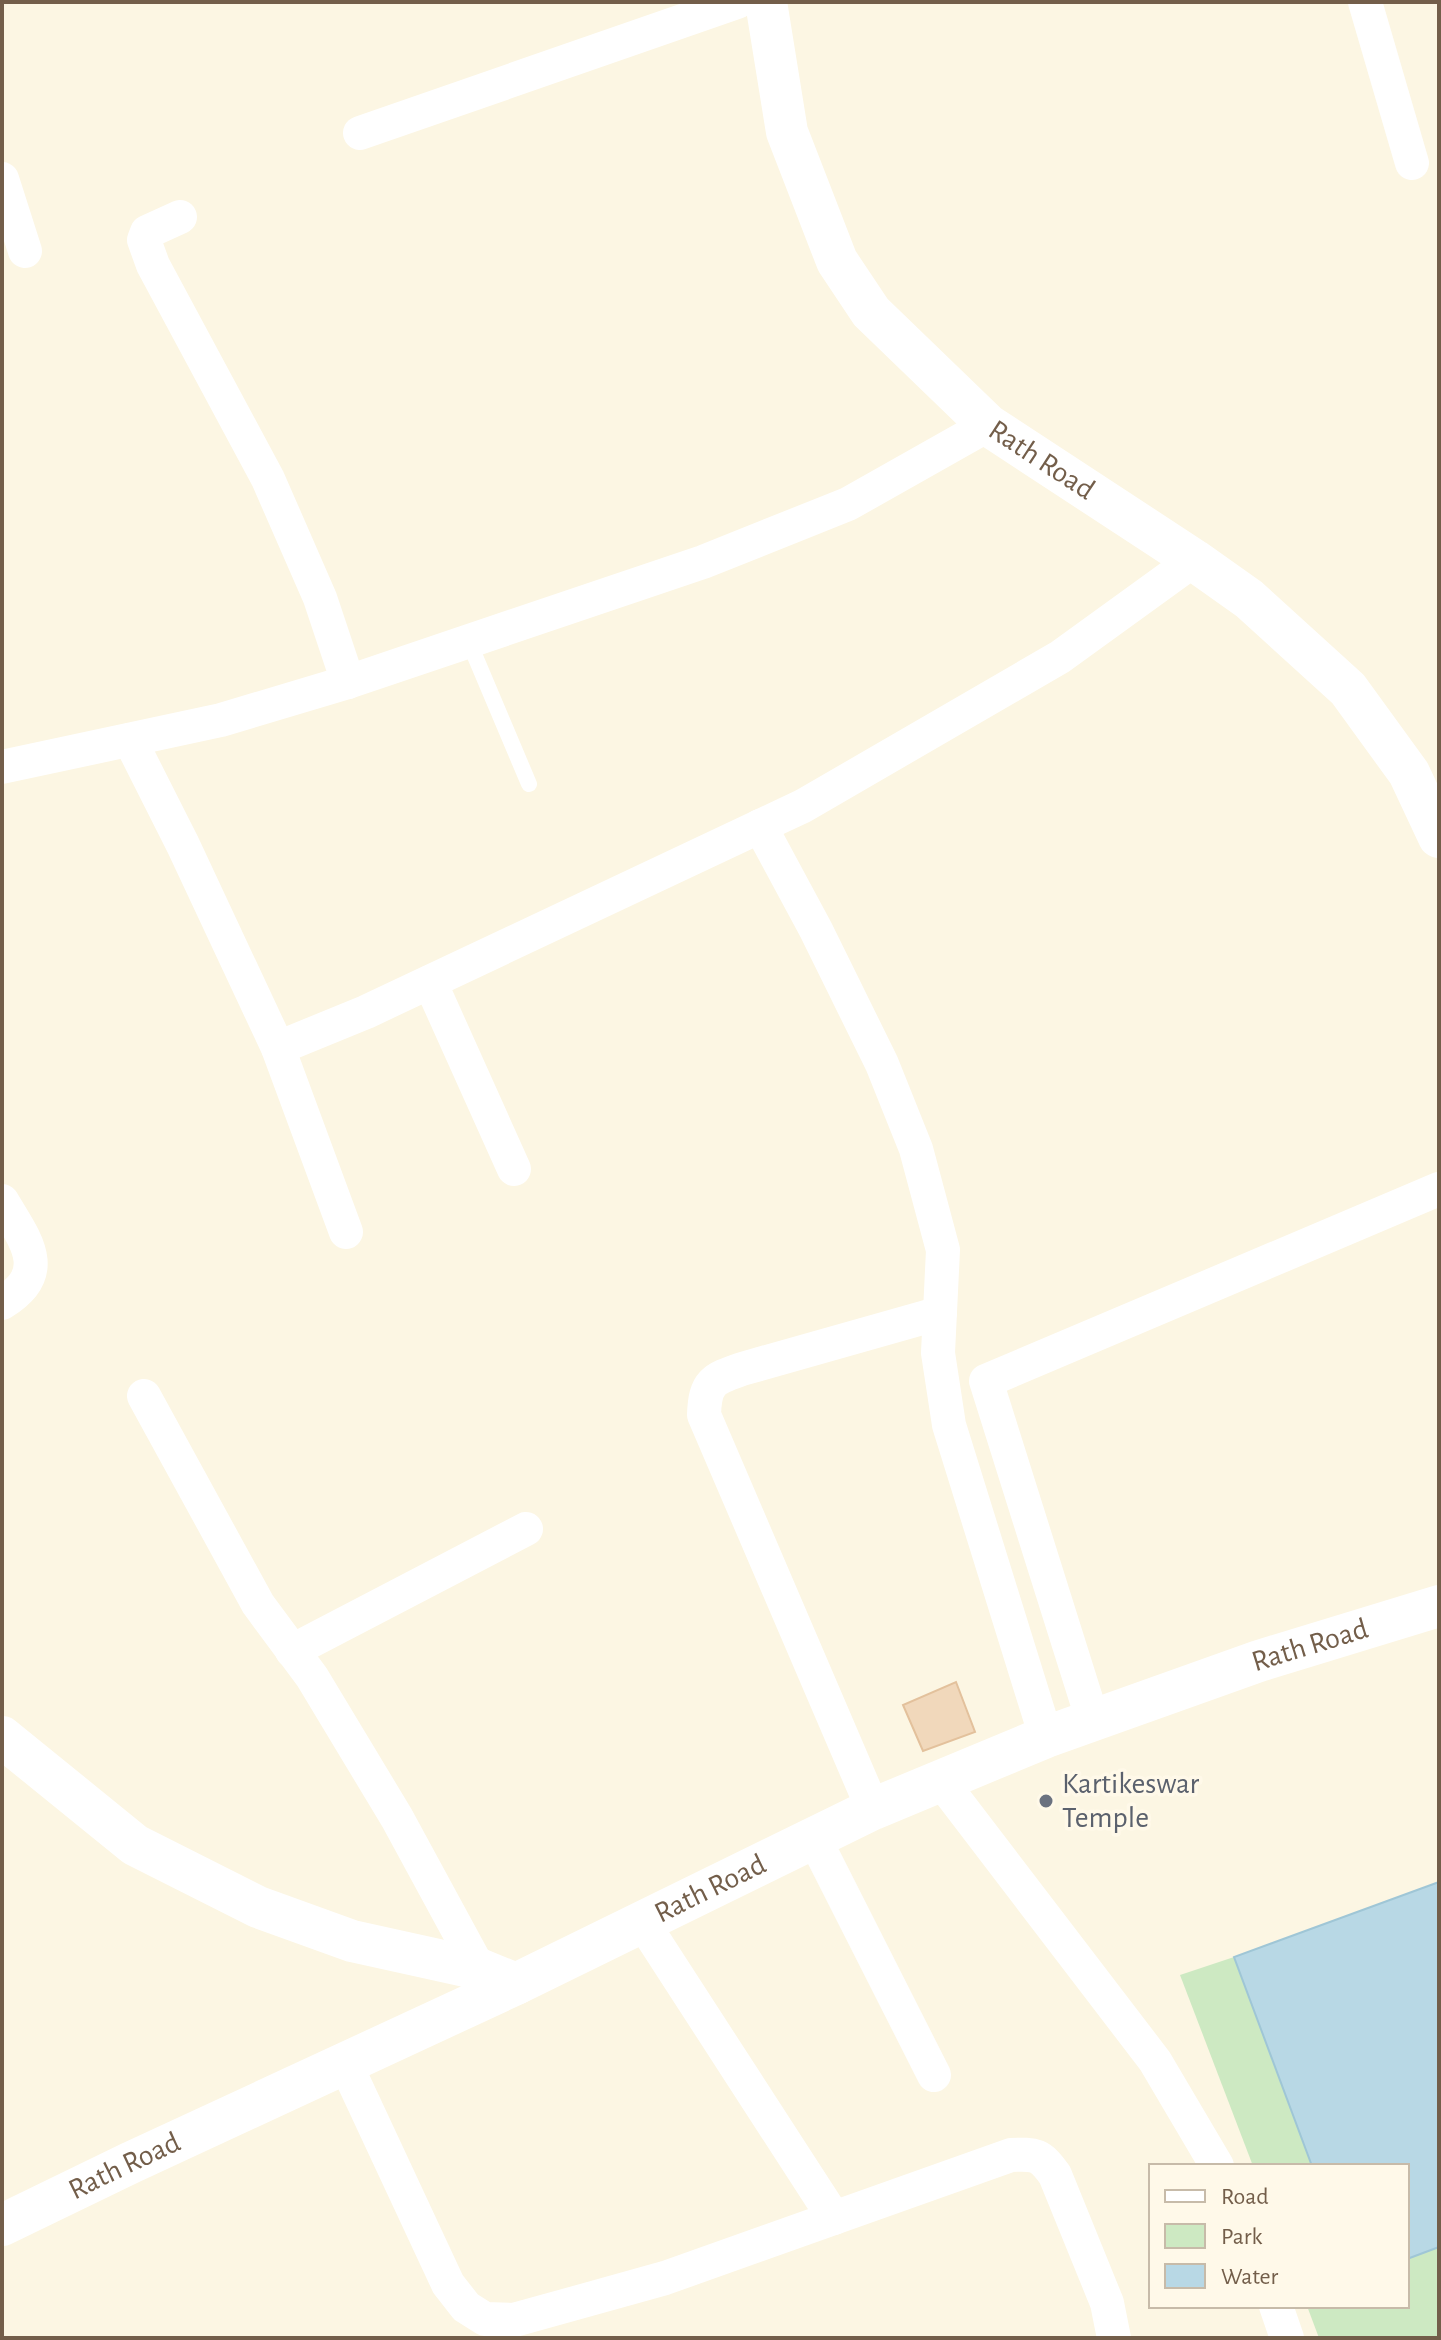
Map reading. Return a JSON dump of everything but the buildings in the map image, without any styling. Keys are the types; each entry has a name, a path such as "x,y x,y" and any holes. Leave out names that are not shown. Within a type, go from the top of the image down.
{"street":[{"path":"360,133 737,2"},
{"name":"Rath Road","path":"766,2 787,132 837,261 871,312 988,425 1249,599 1348,689 1409,773 1439,837"},
{"path":"1365,2 1412,163"},
{"path":"2,179 25,251"},
{"path":"180,217 147,232 144,240 153,265 268,479 320,598 348,682"},
{"path":"2,767 221,720 348,682 703,562 848,504 988,425"},
{"path":"278,1048 430,982 803,806 1060,657 1194,560"},
{"path":"130,740 278,1048 346,1232"},
{"path":"760,826 882,1064 916,1149 943,1250 938,1353 949,1425 1046,1737"},
{"path":"430,982 514,1169"},
{"path":"1093,1721 986,1381 1439,1189"},
{"path":"2,1201 31,1252 31,1274 16,1294 2,1303"},
{"path":"873,1809 704,1415 705,1394 717,1378 742,1369 940,1313"},
{"path":"144,1396 258,1604 312,1677 498,1976"},
{"path":"292,1651 526,1529"},
{"name":"Rath Road","path":"2,2225 345,2063 498,1976 643,1923 873,1809 1046,1737 1259,1661 1439,1606"},
{"path":"2,1737 135,1845 258,1907 352,1941 498,1976"},
{"path":"941,1781 1155,2061 1216,2164"},
{"path":"814,1838 934,2075"},
{"path":"643,1923 834,2218"},
{"path":"345,2063 448,2284 466,2307 485,2319 514,2320 665,2278 1011,2155 1034,2154 1046,2162 1055,2175 1107,2303 1114,2338"},
{"path":"1277,2308 1287,2338"}],"lane":[{"path":"469,642 529,784"}],"green space":[{"path":"1234,1957 1311,2164 1252,2164 1180,1975"},
{"path":"1439,2247 1439,2338 1319,2338 1308,2308 1409,2308 1409,2258"}],"water":[{"path":"1439,1882 1439,2247 1409,2258 1409,2164 1311,2164 1234,1957"}],"place":[{"name":"Kartikeswar Temple","path":"1046,1801"}]}
